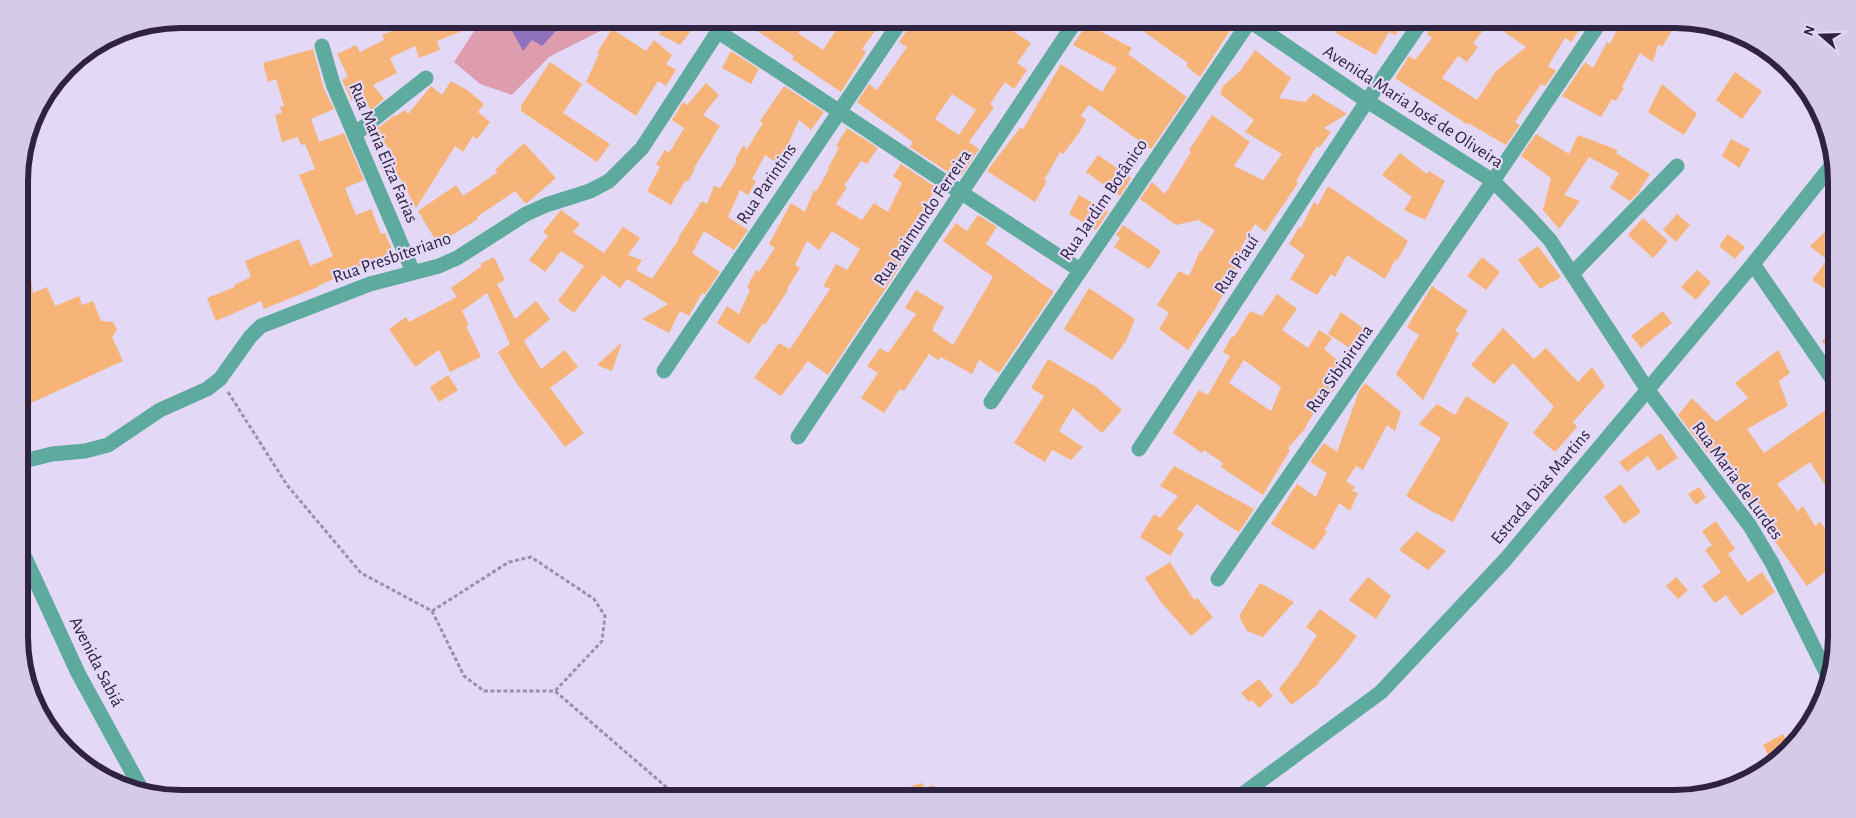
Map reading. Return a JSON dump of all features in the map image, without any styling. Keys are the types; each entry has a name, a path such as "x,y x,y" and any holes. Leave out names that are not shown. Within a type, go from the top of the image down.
{"street":[{"name":"Rua Presbiteriano","path":"27,460 52,454 84,451 108,445 160,410 207,388 220,379 250,337 261,326 370,284 439,266 457,258 526,214 546,205 590,191 609,181 642,148 720,28"},
{"path":"726,28 840,111 962,194 1080,270"},
{"name":"Rua Parintins","path":"664,371 896,28"},
{"name":"Rua Raimundo Ferreira","path":"798,437 1071,28"},
{"name":"Rua Jardim Botânico","path":"991,402 1243,28"},
{"name":"Avenida Maria José de Oliveira","path":"1262,28 1366,101 1494,181 1550,240 1647,389"},
{"name":"Rua Piauí","path":"1139,449 1366,101 1417,28"},
{"name":"Rua Sibipiruna","path":"1218,579 1494,181 1596,28"},
{"name":"Rua Maria Eliza Farias","path":"322,46 333,84 413,272"},
{"path":"355,134 426,78"},
{"path":"1572,274 1677,166"},
{"name":"Estrada Dias Martins","path":"1248,790 1381,692 1505,560 1753,264 1828,171"},
{"path":"1753,264 1828,374"},
{"name":"Rua Maria de Lurdes","path":"1647,389 1750,526 1772,563 1825,670"},
{"name":"Avenida Sabiá","path":"27,563 78,673 139,784"}],"path":[{"path":"220,379 287,485 361,573 432,611 464,676 484,691 555,691 670,790"},
{"path":"432,611 509,562 531,557 594,599 605,616 602,641 555,691"}],"shaded area":[{"path":"476,28 606,28 549,57 512,95 480,84 454,62"},
{"path":"509,28 559,28 542,46 532,40 523,51"}],"building":[{"path":"399,28 458,28 460,32 437,41 440,50 419,58 415,46 390,58 397,73 373,85 384,99 371,110 361,96 352,101 342,80 348,77 337,54 356,45 360,52 384,40 382,35"},
{"path":"664,28 693,28 680,45 659,34"},
{"path":"753,28 802,28 798,33 823,50 837,29 836,28 877,28 862,49 866,52 841,92 792,59 794,56"},
{"path":"908,28 1008,28 1031,43 1017,63 1027,70 1014,89 1005,82 990,104 994,107 969,142 979,149 962,175 951,168 948,172 910,147 913,142 857,102 869,84 877,90 907,47 899,42","holes":["952,94 976,110 959,135 935,119"]},
{"path":"1084,28 1094,28 1132,48 1128,54 1187,97 1151,149 1089,105 1081,115 1086,120 1079,133 1063,154 1060,152 1044,180 1047,181 1035,202 987,171 1020,128 1023,129 1061,64 1102,92 1117,68 1073,45"},
{"path":"1139,28 1231,29 1200,77 1186,66 1188,63"},
{"path":"1339,28 1400,28 1395,35 1389,32 1376,55 1336,33"},
{"path":"1431,28 1485,28 1473,43 1478,47 1467,62 1458,56 1442,78 1477,100 1496,71 1526,47 1499,28 1581,28 1571,42 1565,38 1548,66 1556,71 1545,86 1541,84 1515,122 1520,125 1506,145 1467,124 1395,78 1409,56 1415,60 1432,38 1427,34"},
{"path":"1618,28 1674,28 1662,47 1658,44 1653,62 1640,53 1622,87 1624,88 1616,101 1612,99 1601,117 1562,96 1585,62 1593,68 1607,42 1610,44"},
{"path":"612,29 646,51 654,40 672,55 666,64 676,70 666,86 658,81 636,116 586,82 599,54 597,53"},
{"path":"313,49 324,89 334,109 311,119 319,142 344,133 364,180 345,188 356,215 371,209 381,234 385,233 393,252 318,287 264,309 261,301 216,321 207,298 235,287 234,285 251,277 245,261 299,239 310,266 333,256 299,175 315,169 305,144 301,145 298,137 282,142 275,115 282,113 280,107 284,106 276,79 268,82 263,63"},
{"path":"1255,50 1291,78 1279,98 1306,102 1313,93 1347,114 1324,128 1331,132 1319,148 1317,146 1296,181 1298,183 1265,232 1255,224 1241,247 1247,251 1234,271 1236,272 1215,309 1188,350 1159,329 1169,313 1157,305 1179,271 1189,276 1200,251 1215,230 1198,220 1176,225 1140,199 1152,182 1165,194 1191,152 1189,150 1212,115 1250,142 1234,166 1263,180 1282,154 1245,132 1254,120 1220,94 1223,86 1240,71"},
{"path":"731,51 759,69 751,84 722,68"},
{"path":"550,62 582,84 563,113 610,144 597,162 521,111 521,106"},
{"path":"1735,72 1762,91 1742,119 1716,100"},
{"path":"451,81 467,90 484,104 478,112 490,122 477,139 473,136 463,152 455,146 416,208 400,178 391,183 380,167 395,157 375,130 405,110 408,114 431,86 442,95"},
{"path":"706,83 719,95 703,115 720,126 688,181 685,181 671,205 647,191 660,167 656,164 665,150 669,153 684,128 672,120 683,102 687,105"},
{"path":"1662,84 1697,114 1684,135 1648,112"},
{"path":"784,86 824,112 811,130 799,120 779,164 765,155 752,179 756,181 748,195 740,190 728,217 748,230 734,250 704,231 692,253 720,272 705,294 702,293 689,316 680,311 669,333 642,319 668,304 627,279 620,288 603,275 574,313 558,301 584,266 561,251 545,272 529,260 548,236 543,232 561,210 580,224 573,232 604,253 623,227 640,238 628,255 642,260 636,270 652,279 702,201 707,204 714,186 720,188 737,161 735,160 743,146 747,149 763,123 760,121"},
{"path":"847,128 878,148 867,164 861,161 844,186 847,187 836,204 862,220 874,203 888,212 902,183 893,176 901,164 937,188 924,206 933,211 892,279 828,375 808,361 781,396 754,378 779,343 790,349 830,289 823,286 836,264 847,270 860,249 832,231 819,250 807,241 795,265 800,268 788,290 765,325 763,323 749,344 717,323 727,306 739,314 750,290 747,287 756,270 759,272 775,248 769,244 791,203 805,212 814,190 816,192 829,169 839,148 836,146"},
{"path":"1536,134 1569,154 1578,135 1618,150 1616,153 1650,174 1638,193 1630,201 1610,188 1619,173 1589,157 1564,195 1580,201 1559,229 1543,210 1551,178 1521,156"},
{"path":"1731,139 1750,149 1739,168 1722,156"},
{"path":"524,143 556,178 526,204 515,191 477,217 478,219 438,244 418,211 456,185 463,196 498,172 495,170"},
{"path":"1400,153 1427,174 1429,171 1445,181 1425,220 1404,210 1412,197 1382,175"},
{"path":"1098,155 1131,178 1120,196 1086,172"},
{"path":"1328,186 1408,241 1385,279 1347,255 1335,277 1331,274 1317,295 1290,279 1305,255 1289,244 1299,227 1301,228 1314,202 1318,205"},
{"path":"1079,195 1108,212 1096,230 1069,214"},
{"path":"1677,214 1690,225 1676,242 1663,230"},
{"path":"978,215 997,227 986,244 1054,292 999,373 979,360 972,374 941,357 938,360 929,354 904,391 900,389 884,413 861,398 878,373 867,366 880,348 888,353 916,314 905,308 916,290 944,307 932,330 953,345 993,277 943,241 956,223 967,231"},
{"path":"1643,218 1668,241 1653,258 1628,235"},
{"path":"1123,225 1161,251 1149,269 1114,247 1120,238 1116,235"},
{"path":"1828,229 1828,291 1812,280 1827,260 1810,246"},
{"path":"1728,234 1745,247 1735,259 1719,246"},
{"path":"1538,246 1561,277 1540,289 1518,260"},
{"path":"28,257 33,293 47,287 55,306 79,296 82,305 93,301 101,321 113,322 117,330 112,337 123,361 27,405"},
{"path":"494,257 505,280 497,284 515,319 536,301 550,319 524,341 541,369 565,350 578,367 550,388 584,433 565,447 515,381 498,352 510,344 487,293 462,311 469,325 466,326 481,357 450,372 439,350 415,367 389,329 406,317 409,322 457,297 451,288 482,266 480,264"},
{"path":"1482,257 1500,272 1486,290 1467,276"},
{"path":"1697,270 1711,282 1696,300 1681,287"},
{"path":"1432,286 1468,311 1455,331 1459,333 1423,400 1396,374 1419,335 1407,327"},
{"path":"1089,288 1135,319 1126,341 1112,360 1064,329"},
{"path":"1277,294 1297,309 1282,330 1308,348 1319,330 1332,338 1324,349 1347,368 1332,393 1327,389 1304,430 1288,448 1290,450 1263,495 1221,467 1223,463 1204,450 1202,453 1173,433 1199,390 1208,395 1230,356 1223,352 1250,311 1262,316","holes":["1244,360 1281,387 1271,411 1229,383"]},
{"path":"1663,311 1672,323 1641,348 1631,336"},
{"path":"1341,312 1368,332 1356,352 1328,334"},
{"path":"1503,328 1534,359 1546,348 1578,382 1592,367 1605,386 1573,422 1577,427 1555,452 1533,433 1554,407 1513,363 1494,384 1471,365"},
{"path":"1828,335 1828,349 1822,341"},
{"path":"622,342 612,371 597,365"},
{"path":"1778,350 1790,373 1779,381 1788,406 1747,429 1764,453 1827,409 1828,411 1828,489 1810,462 1777,484 1798,511 1803,506 1815,526 1820,522 1828,532 1828,570 1807,586 1768,532 1773,529 1756,499 1750,503 1707,453 1678,415 1692,398 1716,422 1748,398 1735,383"},
{"path":"1048,359 1096,387 1122,410 1102,433 1073,408 1059,431 1083,447 1071,460 1052,450 1045,462 1014,443 1044,396 1031,388"},
{"path":"448,375 458,390 439,402 430,387"},
{"path":"1365,383 1401,412 1395,431 1387,425 1363,470 1356,466 1346,481 1355,487 1352,491 1358,493 1350,511 1339,503 1325,530 1327,532 1314,550 1271,524 1297,484 1316,497 1327,473 1310,462 1324,443 1337,452 1359,391"},
{"path":"1466,396 1509,423 1453,522 1406,496 1441,438 1419,424 1437,404 1455,415"},
{"path":"1661,433 1678,458 1658,471 1648,456 1627,472 1619,462"},
{"path":"1174,466 1254,509 1239,532 1197,504 1177,529 1184,534 1170,556 1140,537 1154,514 1160,518 1178,496 1160,486"},
{"path":"1621,484 1641,512 1624,524 1604,497"},
{"path":"1699,487 1706,497 1696,505 1688,494"},
{"path":"1716,521 1735,549 1728,554 1748,582 1762,572 1775,592 1741,616 1726,595 1715,603 1702,586 1721,572 1705,550 1712,545 1702,531"},
{"path":"1417,531 1446,551 1428,570 1399,550"},
{"path":"1170,562 1194,600 1197,598 1213,617 1191,636 1161,602 1145,578"},
{"path":"1368,577 1391,596 1376,619 1349,600"},
{"path":"1676,577 1688,590 1678,599 1666,586"},
{"path":"1260,583 1294,602 1263,637 1247,631 1239,616"},
{"path":"1320,609 1357,636 1338,661 1318,682 1320,683 1291,705 1279,689 1317,635 1306,627"},
{"path":"1259,679 1273,696 1259,708 1252,700 1249,702 1241,693"},
{"path":"1783,734 1787,743 1770,758 1763,745"},
{"path":"923,783 924,788 934,785 935,790 912,790 911,786"}]}
